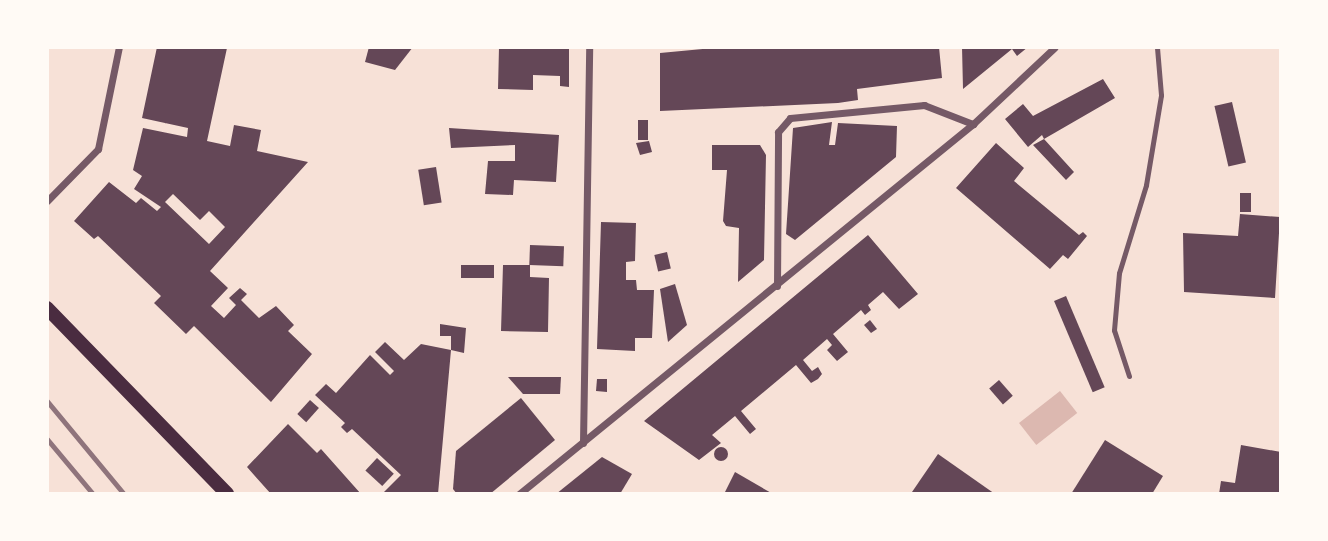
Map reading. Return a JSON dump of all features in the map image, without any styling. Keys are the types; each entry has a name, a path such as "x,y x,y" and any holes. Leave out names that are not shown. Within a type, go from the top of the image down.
{"main road":[{"path":"47,308 227,494"}],"street":[{"path":"47,201 97,149 119,47"},
{"path":"583,443 589,47"},
{"path":"519,494 973,124 1055,47"},
{"path":"777,286 778,131 790,118 924,105 973,124"}],"lane":[{"path":"1129,376 1114,330 1119,273 1146,185 1161,95 1157,47"}],"shaded area":[{"path":"1060,391 1077,413 1036,445 1019,423"}],"building":[{"path":"157,47 227,48 207,141 230,146 234,125 261,130 257,151 308,162 210,271 228,288 211,306 224,318 236,305 229,298 240,288 247,294 241,300 259,318 276,306 294,325 288,331 312,354 271,402 194,326 186,334 154,303 161,296 98,236 94,239 74,221 109,182 136,203 141,198 157,211 161,207 134,189 142,176 133,170 143,128 187,137 188,128 142,118","holes":["173,194 200,220 209,211 225,227 209,244 165,202"]},
{"path":"369,47 413,47 395,70 365,62"},
{"path":"499,47 569,47 569,87 560,86 560,76 533,75 533,90 498,89"},
{"path":"724,47 939,47 942,78 857,89 858,100 838,103 660,111 660,53"},
{"path":"962,47 1028,47 1017,56 1012,49 963,89"},
{"path":"1103,79 1115,98 1044,139 1042,135 1028,147 1005,119 1023,104 1033,116"},
{"path":"1232,102 1246,162 1228,166 1214,106"},
{"path":"638,120 648,120 648,140 638,140"},
{"path":"832,122 829,145 835,145 838,123 897,126 896,157 795,240 786,234 793,128"},
{"path":"449,128 559,135 556,182 514,180 513,195 485,194 488,161 515,161 515,145 451,148"},
{"path":"1044,139 1074,172 1066,180 1033,145"},
{"path":"649,141 652,152 640,155 636,143"},
{"path":"996,143 1024,168 1014,181 1079,235 1083,232 1087,236 1068,259 1063,255 1050,269 956,188"},
{"path":"712,145 760,145 766,155 764,260 738,282 739,228 726,226 723,221 727,170 712,170"},
{"path":"436,167 442,203 424,205 418,170"},
{"path":"1240,193 1251,193 1251,212 1240,212"},
{"path":"1240,214 1280,217 1275,298 1184,292 1183,233 1238,236"},
{"path":"601,222 636,223 635,261 626,262 626,280 636,280 637,290 654,290 652,338 635,338 635,351 597,349"},
{"path":"868,235 918,294 899,309 883,292 868,305 871,310 865,315 861,310 833,334 848,352 837,361 827,350 832,345 827,339 803,360 812,371 818,367 822,374 818,379 811,383 796,365 741,411 756,429 750,434 735,416 712,435 721,443 699,460 644,421"},
{"path":"530,245 564,246 563,266 529,265"},
{"path":"667,252 671,269 658,271 654,255"},
{"path":"461,265 494,265 494,278 461,278"},
{"path":"503,265 530,265 530,277 549,278 548,332 501,331"},
{"path":"675,284 687,325 668,342 660,289"},
{"path":"1066,296 1105,387 1093,392 1054,301"},
{"path":"870,320 877,329 871,333 864,325"},
{"path":"440,324 466,328 464,353 451,350 451,336 440,336"},
{"path":"385,342 404,360 421,344 451,350 438,494 382,494 401,475 352,429 347,433 341,427 345,423 315,395 326,384 336,393 370,355 390,375 394,371 375,352"},
{"path":"508,377 561,377 560,394 523,394"},
{"path":"597,379 607,379 607,392 596,391"},
{"path":"999,380 1013,396 1003,404 989,389"},
{"path":"521,398 555,440 490,494 457,494 453,489 456,451"},
{"path":"310,400 319,408 306,422 297,414"},
{"path":"288,424 317,453 321,449 361,494 271,494 247,467"},
{"path":"1105,440 1163,476 1152,494 1071,494"},
{"path":"1241,445 1281,452 1281,494 1219,494 1221,481 1235,483"},
{"path":"718,447 724,447 728,454 724,461 718,461 714,457 714,451"},
{"path":"938,454 995,494 912,492"},
{"path":"602,457 632,474 620,494 556,494"},
{"path":"377,458 394,474 382,486 365,470"},
{"path":"735,472 773,494 724,494"}],"railway":[{"path":"47,401 124,494"},
{"path":"47,439 93,494"}]}
